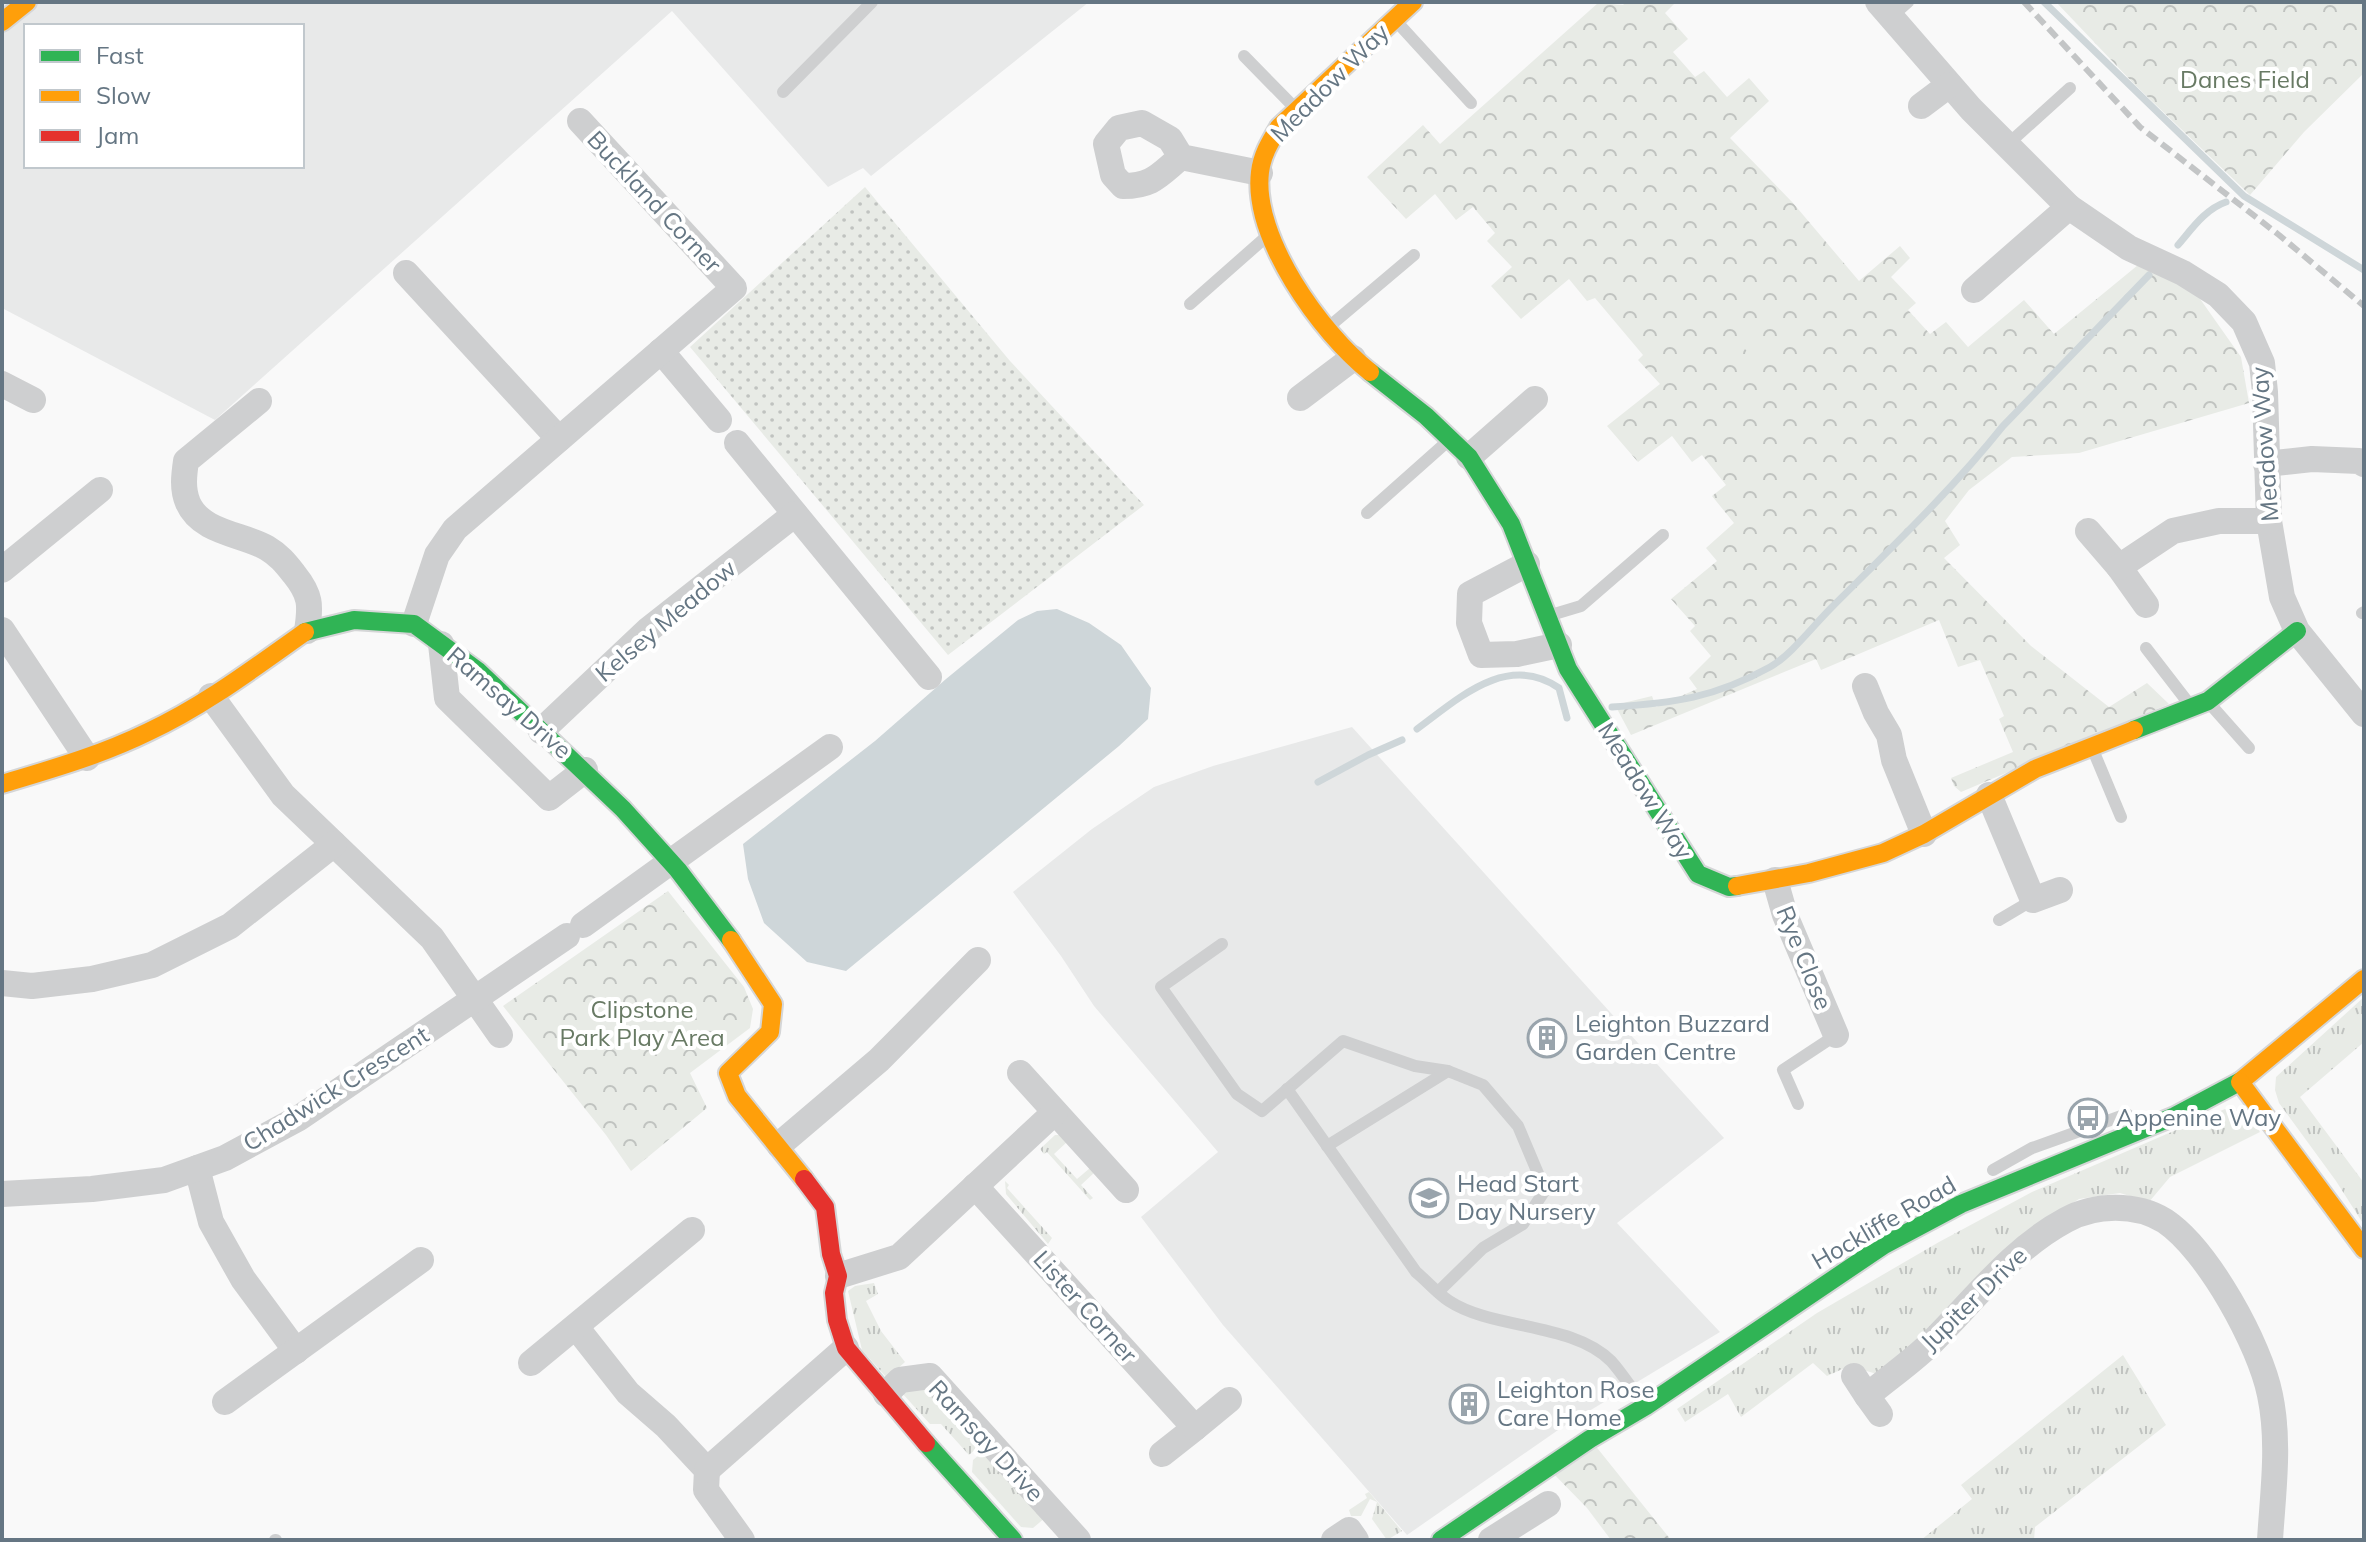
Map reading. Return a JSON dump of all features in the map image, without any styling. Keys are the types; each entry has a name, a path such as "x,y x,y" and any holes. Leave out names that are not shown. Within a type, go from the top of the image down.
{"street":[{"path":"2,22 27,2"},
{"name":"Meadow Way","path":"1413,2 1279,127 1266,148 1260,173 1261,205 1270,233 1290,274 1327,328 1353,358 1460,448 1511,524 1568,669 1698,874 1729,887 1775,880 1883,853 1924,834 2035,769 2200,704 2297,631"},
{"name":"Meadow Way","path":"1893,7 1949,85 2069,207 2129,248 2183,273 2218,295 2244,322 2262,363 2269,521 2282,597 2297,631 2364,714"},
{"path":"1921,106 1949,85"},
{"name":"Buckland Corner","path":"414,624 437,555 455,529 734,288 580,121"},
{"name":"Meadow Way","path":"1181,157 1260,173"},
{"path":"1974,290 2069,207"},
{"path":"406,273 559,439"},
{"path":"661,351 719,420"},
{"path":"1300,398 1353,358"},
{"path":"2,384 33,400"},
{"path":"1460,448 1535,399"},
{"path":"259,401 186,461 183,483 188,505 202,519 219,530 266,547 283,559 298,579 311,606 307,631"},
{"path":"737,443 929,677"},
{"path":"2266,464 2312,459 2359,461 2364,464"},
{"path":"2,570 100,490"},
{"name":"Kelsey Meadow","path":"541,731 648,630 795,514"},
{"path":"2119,567 2173,531 2219,521 2269,521"},
{"path":"2088,531 2146,605"},
{"path":"1527,564 1470,594 1469,623 1481,655 1517,654 1559,645"},
{"path":"2,784 87,758 149,732 211,696 307,631 354,620 414,624"},
{"name":"Ramsay Drive","path":"414,624 478,671 585,770 672,863 713,914 773,1004 770,1032 728,1073 737,1096 779,1145 825,1207 831,1254 838,1276 834,1293 837,1320 846,1348 1013,1540"},
{"path":"2,630 87,758"},
{"path":"441,644 447,698 549,798 585,770"},
{"path":"1865,686 1889,735 1894,760 1924,834"},
{"path":"211,696 283,795 432,938 500,1035"},
{"name":"Chadwick Crescent","path":"2,1194 92,1189 164,1180 225,1158 299,1118 476,1000 672,863 830,747"},
{"path":"1989,795 2033,900 2060,890"},
{"path":"2,983 47,985 92,979 152,965 230,926 334,844"},
{"name":"Rye Close","path":"1775,880 1785,915 1836,1035"},
{"path":"779,1145 879,1060 978,960"},
{"name":"Hockliffe Road","path":"1453,1537 1590,1439 1646,1406 1884,1245 1961,1204 2175,1116 2240,1082 2364,979"},
{"path":"1020,1073 1126,1190"},
{"path":"2240,1082 2364,1249"},
{"path":"838,1276 899,1257 1055,1112"},
{"path":"197,1168 211,1222 243,1279 296,1351"},
{"name":"Lister Corner","path":"975,1186 1195,1428"},
{"name":"Jupiter Drive","path":"1867,1395 1928,1346 1986,1282 2025,1248 2067,1219 2101,1207 2132,1209 2164,1221 2188,1242 2230,1300 2257,1355 2270,1393 2276,1443 2270,1540"},
{"path":"531,1363 692,1230"},
{"path":"225,1402 421,1260"},
{"path":"576,1327 628,1393 666,1426 707,1470 706,1490 742,1540"},
{"path":"707,1470 846,1348"},
{"name":"Ramsay Drive","path":"886,1394 900,1380 930,1376 1078,1540"},
{"path":"1162,1454 1229,1400"},
{"path":"1491,1540 1548,1504"},
{"path":"1334,1540 1349,1530 1356,1540"}],"lane":[{"path":"783,92 872,2"},
{"path":"1394,19 1471,103"},
{"path":"1244,56 1296,110"},
{"path":"2008,144 2070,88"},
{"path":"1190,304 1270,233"},
{"path":"1327,328 1414,255"},
{"path":"1367,513 1460,448"},
{"path":"1548,616 1581,606 1663,535"},
{"path":"2146,648 2200,704 2249,748"},
{"path":"2092,747 2121,817"},
{"path":"1999,920 2033,900"},
{"path":"1222,944 1161,987 1237,1094 1262,1111 1343,1041 1415,1066 1448,1071 1483,1085 1518,1126 1545,1190 1523,1224 1483,1248 1438,1292"},
{"path":"1798,1104 1783,1070 1836,1035"},
{"path":"1327,1146 1448,1071"},
{"path":"1287,1089 1416,1272 1438,1292 1477,1313 1586,1344 1610,1360 1646,1406"},
{"path":"1961,1204 1978,1181 2032,1148 2146,1110 2175,1116"}],"shaded area":[{"path":"2,2 1089,2 871,176 863,168 828,187 672,11 215,420 2,308"},
{"path":"1057,609 1089,623 1121,645 1151,688 1148,719 846,971 807,962 764,923 748,879 743,844 875,741 1018,620 1037,611"},
{"name":"Leighton Buzzard Garden Centre","path":"1352,727 1724,1138 1617,1223 1720,1332 1561,1428 1407,1535 1223,1325 1141,1217 1218,1152 1094,1006 1013,892 1092,829 1154,787 1213,766"}],"green space":[{"path":"1626,2 1676,2 1665,13 1688,39 1673,52 1695,77 1704,71 1727,97 1749,78 1769,101 1730,138 1793,203 1859,281 1900,246 1910,258 1891,277 1916,303 1908,310 1930,334 1946,322 1968,347 2024,300 2054,334 2138,265 2191,286 2241,357 2249,403 2079,453 2012,457 1969,490 1945,521 1960,545 1944,558 2031,646 2109,707 2147,683 2169,704 1961,792 1951,778 2013,752 1999,719 2004,716 1980,660 1958,667 1939,620 1821,670 1816,659 1631,735 1615,705 1652,696 1656,707 1697,689 1689,678 1711,656 1690,631 1695,626 1671,599 1717,561 1706,548 1734,523 1712,496 1726,485 1702,455 1692,462 1672,436 1638,462 1607,426 1660,384 1638,360 1643,355 1595,298 1587,301 1569,279 1521,319 1491,286 1512,267 1487,241 1495,233 1473,207 1456,220 1435,194 1406,219 1367,177 1423,125 1440,144 1598,3 1623,5"},
{"name":"Danes Field","path":"2056,2 2364,2 2364,73 2304,132 2250,195 2134,84"},
{"path":"865,187 1010,361 1144,505 948,655 690,347"},
{"path":"1754,325 1770,344 1753,359 1737,339"},
{"name":"Clipstone Park Play Area","path":"668,891 744,987 753,1009 750,1028 690,1073 707,1108 631,1171 503,1006"},
{"path":"2364,997 2364,1042 2300,1097 2364,1183 2364,1225 2279,1103 2275,1090 2276,1077"},
{"path":"2225,1109 2247,1112 2260,1132 2170,1177 2149,1202 2120,1193 2079,1199 2021,1237 1951,1319 1877,1374 1849,1366 1827,1376 1813,1363 1741,1417 1728,1394 1685,1422 1677,1409 1817,1313 1939,1242 2032,1192"},
{"path":"1055,1135 1061,1135 1067,1142 1054,1154 1077,1179 1090,1168 1095,1172 1081,1185 1093,1198 1090,1200 1047,1152 1044,1154 1040,1149"},
{"path":"1005,1181 1009,1185 1007,1188 1052,1238 1048,1244 1006,1194"},
{"path":"874,1283 878,1294 866,1301 881,1331 905,1362 887,1378 862,1350 848,1291 855,1286"},
{"path":"2123,1355 2166,1425 2035,1527 2034,1540 1921,1540 1972,1499 1961,1485"},
{"path":"922,1385 981,1444 969,1455 941,1424 930,1424 902,1393"},
{"path":"1590,1439 1671,1540 1611,1540 1587,1508 1548,1468"},
{"path":"986,1449 1046,1517 1033,1528 1021,1527 972,1472 973,1460"},
{"path":"1369,1492 1402,1531 1387,1540 1372,1519 1377,1502 1370,1499 1361,1516 1351,1516 1349,1510 1367,1498 1365,1494"}],"waterway":[{"path":"2044,2 2244,196 2364,270"},
{"path":"2178,245 2205,215 2226,202"},
{"path":"1612,707 1674,701 1712,692 1778,662 1920,519 2003,426 2149,275"},
{"path":"1417,729 1466,693 1502,677 1521,675 1540,678 1559,688 1567,718"},
{"path":"1318,782 1402,740"}],"railway":[{"path":"2024,2 2140,127 2279,235 2364,306"}],"traffic: fast":[{"path":"1370,372 1426,416 1469,457 1511,524 1568,669 1698,874 1729,887 1737,886"},
{"path":"305,632 354,620 414,624 478,671 623,809 678,870 731,940"},
{"path":"2134,730 2208,701 2297,631"},
{"path":"1441,1540 1884,1245 1961,1204 2175,1116 2241,1081"},
{"path":"926,1443 1013,1540"}],"traffic: slow":[{"path":"2,22 27,2"},
{"path":"1370,372 1331,334 1278,254 1260,198 1260,172 1279,127 1413,2"},
{"path":"2,784 94,755 169,722 228,686 305,632"},
{"path":"1737,886 1809,873 1883,853 1924,834 2035,769 2134,730"},
{"path":"731,940 773,1004 770,1032 728,1073 737,1096 804,1179"},
{"path":"2241,1081 2364,979"},
{"path":"2240,1082 2364,1249"}],"traffic: jam":[{"path":"804,1179 825,1207 831,1254 838,1276 834,1293 837,1320 846,1348 926,1443"}],"place":[{"name":"Leighton Buzzard Garden Centre","path":"1547,1038"},
{"name":"Appenine Way","path":"2088,1118"},
{"name":"Head Start Day Nursery","path":"1429,1198"},
{"name":"Leighton Rose Care Home","path":"1469,1404"}]}
